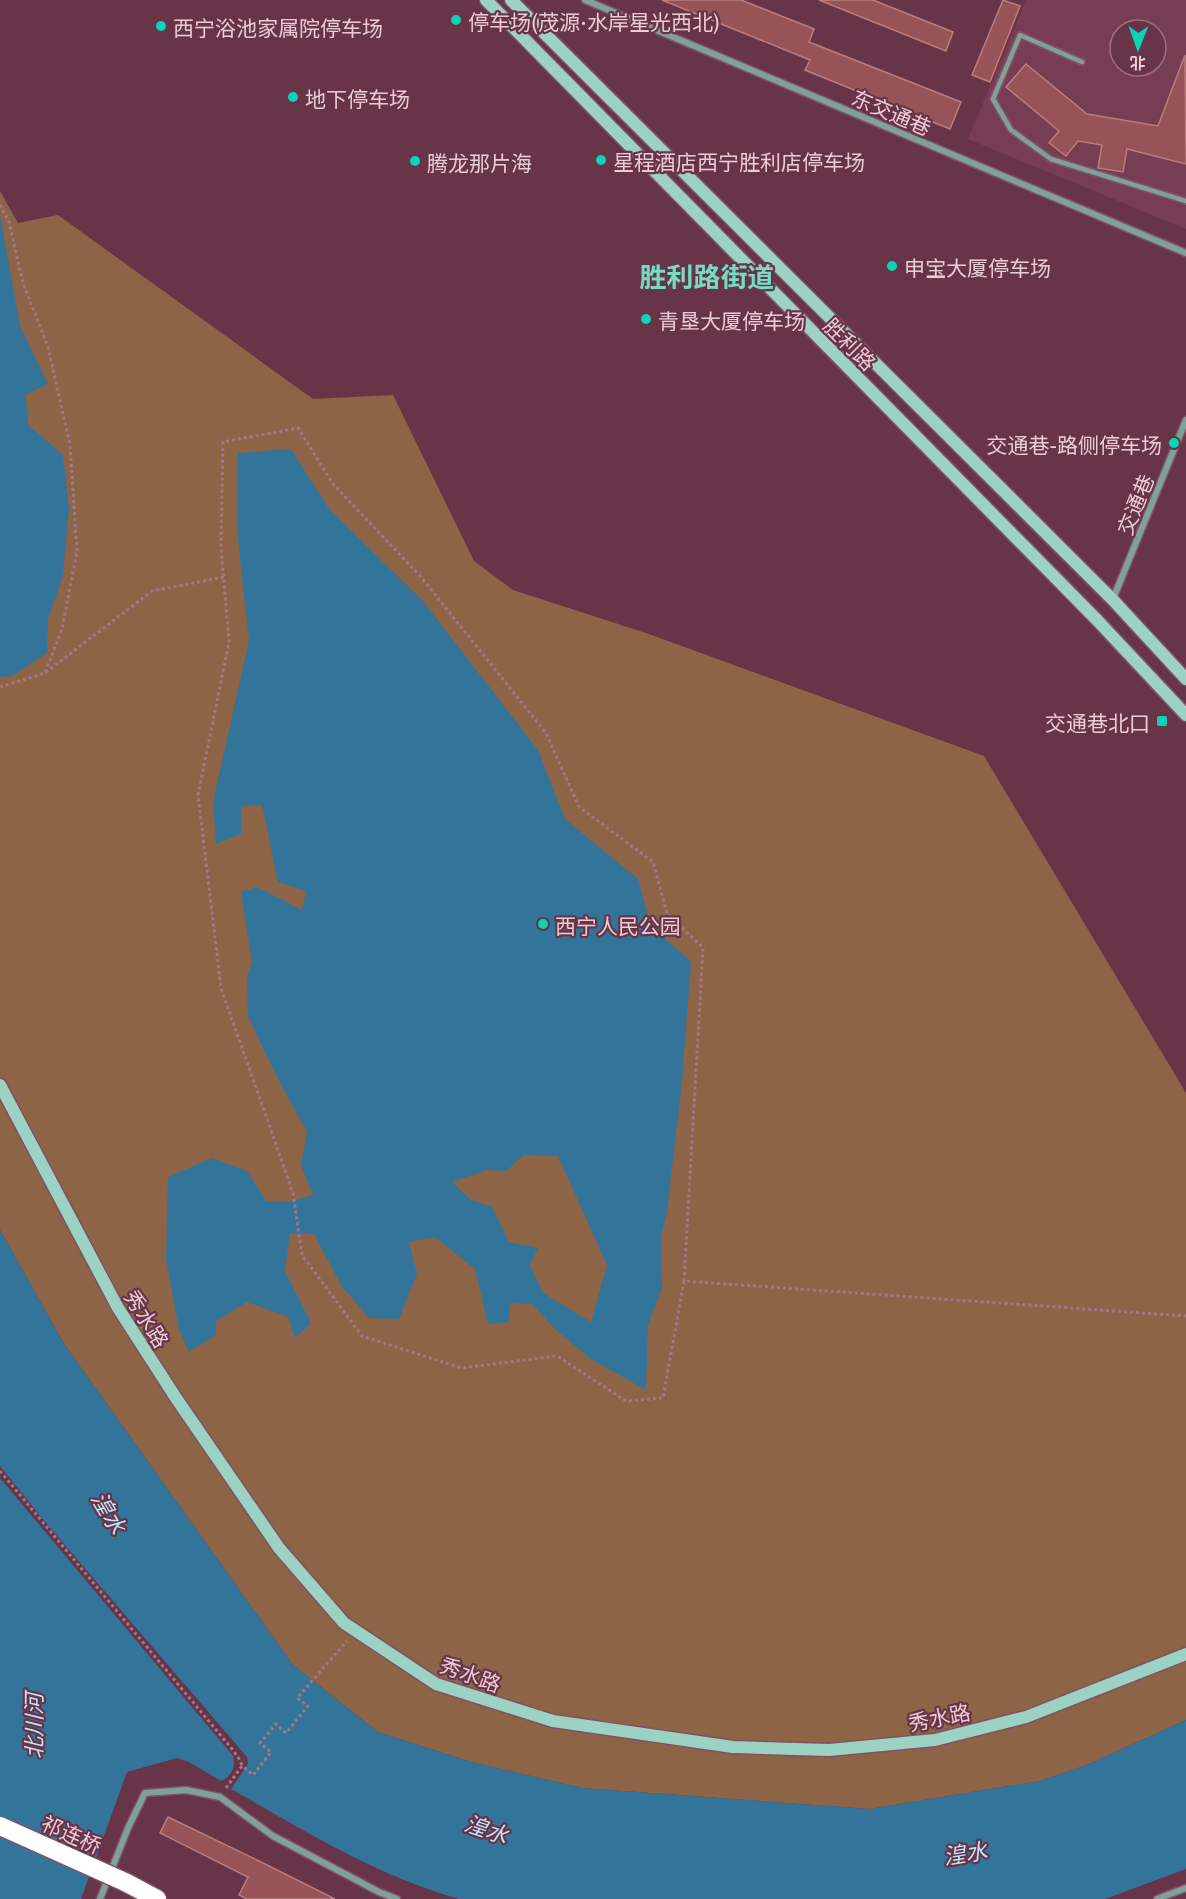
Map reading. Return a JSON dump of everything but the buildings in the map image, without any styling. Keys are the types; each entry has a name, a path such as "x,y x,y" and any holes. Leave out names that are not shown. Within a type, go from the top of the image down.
{"highway":[{"name":"祁连桥","path":"0,1826 125,1882 157,1899"}],"main road":[{"name":"胜利路","path":"486,0 1097,620 1186,715"},
{"name":"胜利路","path":"511,0 1113,600 1186,679"},
{"name":"秀水路","path":"0,1085 118,1308 169,1388 279,1548 344,1623 436,1684 553,1721 733,1747 829,1750 935,1740 1026,1717 1186,1654"}],"street":[{"name":"东交通巷","path":"585,0 1186,253"},
{"name":"交通巷","path":"1113,600 1186,420"},
{"path":"100,1899 128,1828 145,1793 186,1790 220,1797 273,1836 379,1893 397,1899"},
{"path":"1157,1899 1186,1888"}],"lane":[{"path":"1082,62 1020,35 993,99 1011,130 1051,159 1186,201"}],"path":[{"path":"0,205 9,222 23,283 48,347 70,445 78,551 62,628 45,673"},
{"path":"298,428 333,484 421,577 546,733 579,807 653,862 667,914 703,948 684,1281 663,1398 626,1401 556,1356 461,1368 362,1336 302,1255 293,1193 221,988 198,795 229,642 224,577 221,547 223,442 298,428"},
{"path":"0,687 45,673 152,591 224,577"},
{"path":"684,1281 1186,1316"},
{"path":"0,1471 232,1749 242,1766 253,1775 271,1752 260,1743 276,1724 286,1733 308,1706 297,1698 356,1631"},
{"path":"226,1787 242,1766"}],"shaded area":[{"path":"1026,0 1186,0 1186,229 968,139"},
{"name":"西宁人民公园","path":"0,191 18,223 58,215 313,399 393,395 474,561 513,590 649,634 984,756 1186,1093 1186,1720 1087,1765 1040,1781 870,1809 582,1788 471,1762 378,1732 293,1665 64,1344 0,1230"}],"water":[{"path":"0,215 20,326 48,384 26,394 28,425 63,455 69,508 63,576 48,619 47,653 12,676 0,677"},
{"path":"291,449 329,509 422,600 538,750 565,819 638,879 651,927 691,961 682,1081 667,1212 661,1236 662,1288 648,1325 646,1390 591,1359 555,1329 532,1304 510,1303 509,1322 488,1324 475,1269 435,1237 409,1242 417,1274 399,1319 369,1318 341,1285 314,1234 290,1233 285,1271 311,1323 295,1338 288,1317 247,1302 216,1321 216,1335 189,1352 179,1329 166,1259 168,1177 212,1158 247,1171 266,1201 290,1202 313,1195 301,1165 307,1132 278,1079 248,1016 247,977 252,962 241,892 257,887 302,910 306,891 278,882 262,805 241,806 241,834 216,844 213,802 249,640 237,530 238,453","holes":["524,1155 558,1156 607,1265 591,1322 543,1293 530,1265 538,1248 509,1242 492,1207 471,1200 452,1182 487,1170 506,1171"]},
{"name":"湟水","path":"0,1230 64,1344 293,1665 378,1732 471,1762 582,1788 870,1809 1040,1781 1087,1765 1186,1720 1186,1869 1105,1899 459,1899 400,1878 314,1836 231,1789 248,1764 247,1757 46,1523 0,1466"},
{"name":"北川河","path":"0,1478 233,1756 232,1771 221,1781 189,1762 177,1758 127,1772 81,1899 0,1899"}],"place":[{"name":"停车场(茂源·水岸星光西北)","path":"456,20"},
{"name":"西宁浴池家属院停车场","path":"161,26"},
{"name":"地下停车场","path":"293,97"},
{"name":"星程酒店西宁胜利店停车场","path":"601,160"},
{"name":"腾龙那片海","path":"415,161"},
{"name":"申宝大厦停车场","path":"892,266"},
{"name":"青垦大厦停车场","path":"646,319"},
{"name":"交通巷-路侧停车场","path":"1174,443"},
{"name":"交通巷北口","path":"1162,721"},
{"name":"西宁人民公园","path":"543,924"}],"district":[{"name":"胜利路街道","path":"707,275"}]}
